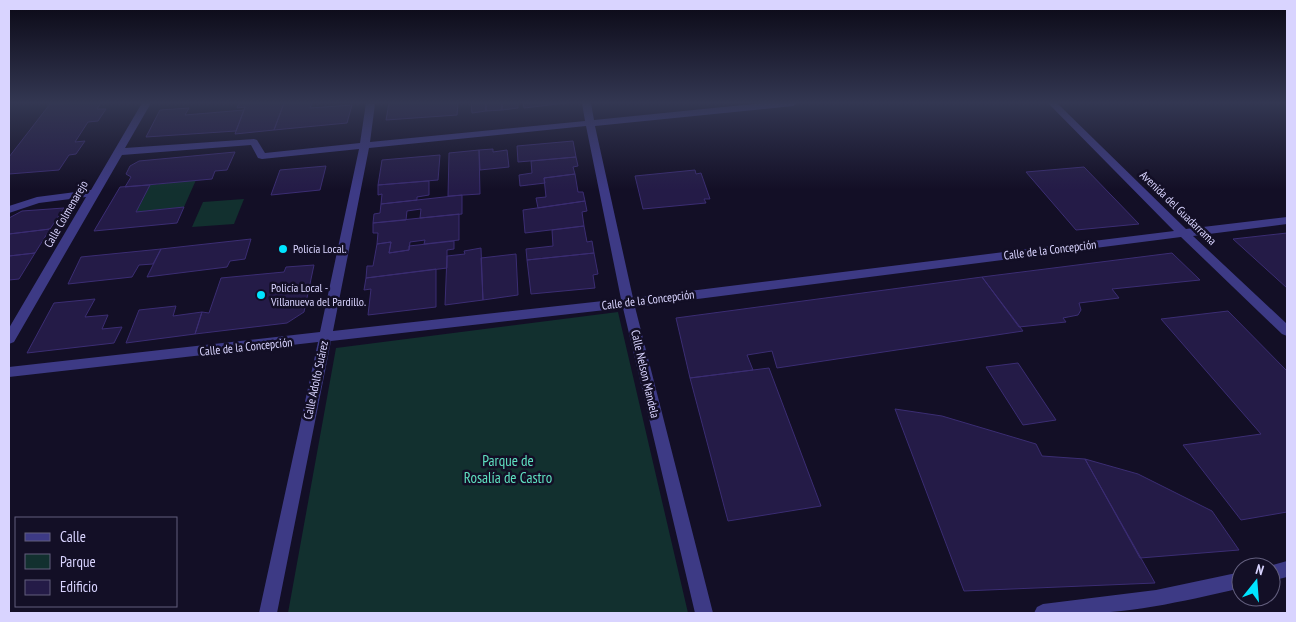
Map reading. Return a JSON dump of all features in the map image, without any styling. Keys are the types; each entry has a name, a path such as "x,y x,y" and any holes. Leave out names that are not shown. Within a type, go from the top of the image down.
{"street":[{"name":"Calle Colmenarejo","path":"9,339 130,132"},
{"name":"Calle Adolfo Suárez","path":"268,613 367,132"},
{"path":"118,152 254,142 262,156 496,132"},
{"name":"Calle Nelson Mandela","path":"592,132 628,303 704,613"},
{"name":"Avenida del Guadarrama","path":"1081,132 1287,331"},
{"path":"9,210 37,200 95,192"},
{"name":"Calle de la Concepción","path":"9,372 628,303 1287,220"},
{"path":"1043,613 1156,599 1231,582"}],"green space":[{"path":"196,180 184,207 136,212 150,185"},
{"path":"244,199 234,224 192,227 203,202"},
{"name":"Parque de Rosalía de Castro","path":"618,312 688,613 288,613 336,348"}],"building":[{"path":"28,132 81,132 75,142 85,141 76,154 69,155 59,170 9,174 9,157"},
{"path":"149,132 221,132 146,137"},
{"path":"236,132 254,132 235,134"},
{"path":"573,141 576,157 518,162 517,146"},
{"path":"493,149 493,152 507,150 509,167 480,170 479,150"},
{"path":"479,150 480,194 448,196 449,153"},
{"path":"235,152 227,170 215,171 212,179 125,187 131,177 126,174 130,166 139,161"},
{"path":"440,155 438,180 378,185 382,160"},
{"path":"576,157 578,166 573,167 575,174 544,178 545,183 520,186 519,175 532,173 531,161"},
{"path":"326,166 320,190 271,195 280,170"},
{"path":"1084,167 1139,224 1076,230 1026,172"},
{"path":"695,170 696,174 701,173 710,199 704,199 706,203 643,209 635,176"},
{"path":"575,174 578,192 583,192 585,201 538,208 536,198 546,197 544,178"},
{"path":"429,181 429,195 417,197 417,200 381,204 382,194 378,195 378,185"},
{"path":"150,185 136,212 184,207 177,223 94,231 120,187"},
{"path":"462,195 462,214 420,218 421,209 407,211 406,220 373,223 374,214 380,213 381,204"},
{"path":"585,201 587,211 582,212 584,226 525,233 523,210"},
{"path":"64,208 50,229 9,234 9,218 22,211"},
{"path":"459,214 459,240 424,244 425,240 410,242 409,250 389,253 391,242 377,244 378,233 373,233 373,223"},
{"path":"584,226 587,242 592,241 594,253 527,260 526,249 553,246 552,230"},
{"path":"50,229 35,253 9,256 9,234"},
{"path":"1287,233 1287,288 1233,239"},
{"path":"251,239 245,259 230,261 227,267 147,277 161,249"},
{"path":"454,241 454,249 447,250 447,268 366,278 367,266 373,266 377,244 391,242 389,253 409,250 409,246"},
{"path":"481,248 483,300 445,305 447,256 465,254 464,251"},
{"path":"161,249 153,264 139,265 132,277 68,284 81,257"},
{"path":"35,253 19,279 9,280 9,256"},
{"path":"594,253 598,274 593,275 595,288 531,294 527,260"},
{"path":"1172,253 1200,280 1112,289 1119,298 1079,303 1081,310 1078,315 1063,318 1066,322 1019,327 982,277"},
{"path":"516,254 518,295 483,300 481,258"},
{"name":"Policía Local - Villanueva del Pardillo.","path":"314,265 304,312 287,323 195,334 202,312 209,313 221,278 284,272 286,267"},
{"path":"436,269 436,307 368,315 371,289 364,290 366,278"},
{"path":"982,277 1023,331 777,368 772,351 747,355 753,370 690,378 676,318"},
{"path":"95,299 85,317 108,315 102,329 122,327 114,343 27,353 54,303"},
{"path":"176,306 173,316 202,312 195,334 126,343 139,310"},
{"path":"1228,311 1287,371 1287,512 1241,520 1183,445 1261,434 1161,319"},
{"path":"1018,363 1056,420 1023,425 986,367"},
{"path":"769,368 821,506 728,521 690,378"},
{"path":"895,409 942,416 1036,444 1042,456 1085,459 1155,583 964,591"},
{"path":"1085,459 1138,474 1212,511 1239,550 1140,558"}],"place":[{"name":"Policía Local.","path":"283,249"},
{"name":"Policía Local - Villanueva del Pardillo.","path":"261,295"}]}
